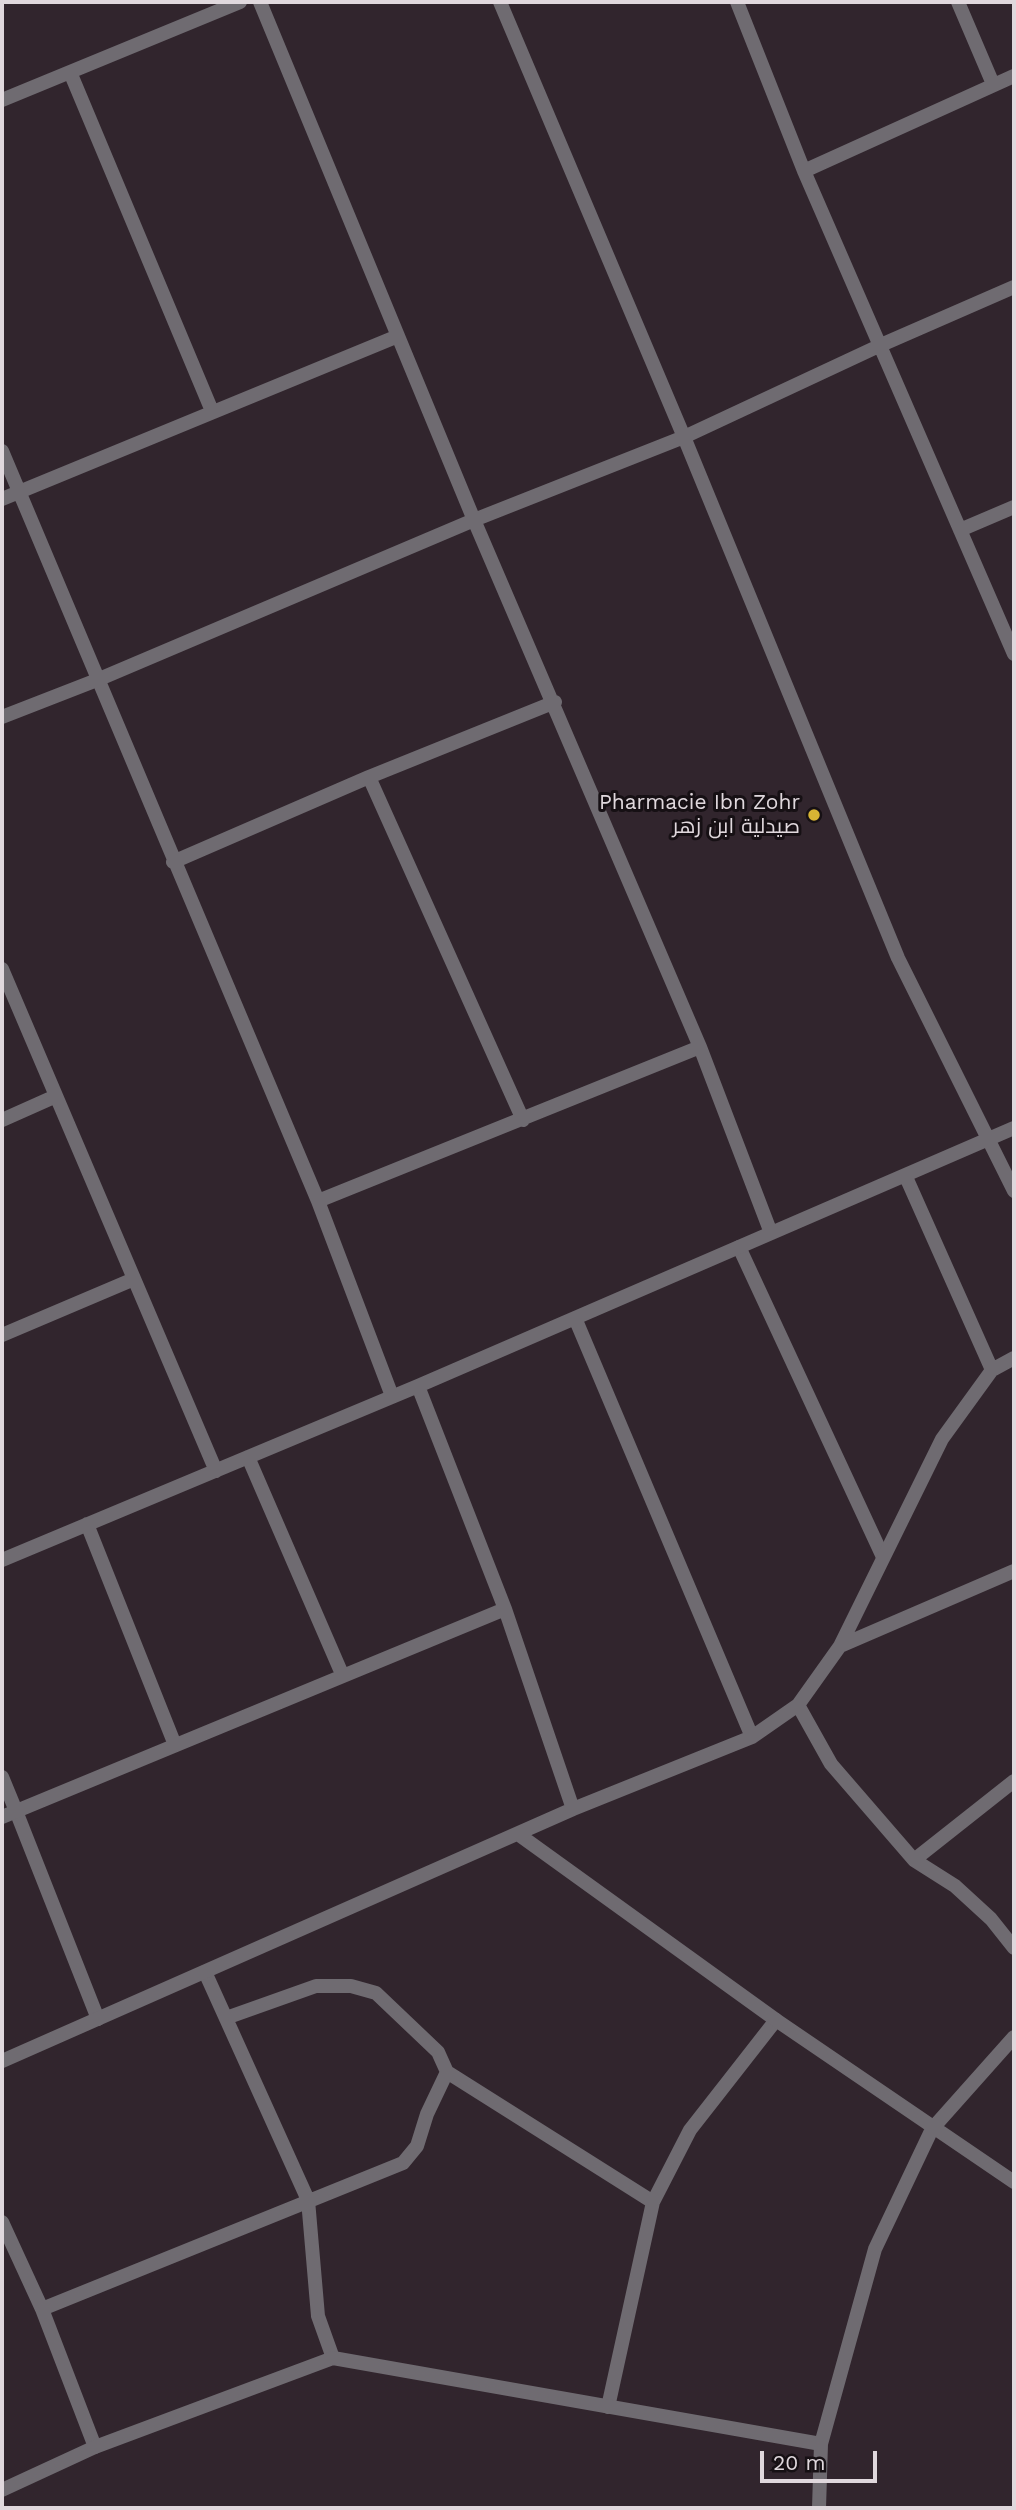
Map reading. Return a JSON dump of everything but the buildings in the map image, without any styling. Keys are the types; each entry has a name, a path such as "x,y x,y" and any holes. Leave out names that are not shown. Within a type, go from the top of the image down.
{"street":[{"path":"2,100 240,2"},
{"path":"260,2 474,520 555,702 700,1046 771,1233"},
{"path":"500,2 684,437 898,958 1014,1191"},
{"path":"737,2 804,171 1014,654"},
{"path":"958,2 993,83"},
{"path":"70,72 212,411"},
{"path":"804,171 993,83 1014,76"},
{"path":"2,717 97,680 474,520 684,437 881,345 1014,288"},
{"path":"2,499 398,336"},
{"path":"2,451 318,1201 392,1396"},
{"path":"960,530 1014,507"},
{"path":"173,862 369,777 555,702"},
{"path":"369,777 523,1120"},
{"path":"2,969 216,1471"},
{"path":"318,1201 700,1046"},
{"path":"2,1120 56,1096"},
{"path":"2,1560 906,1177 1014,1128"},
{"path":"906,1177 992,1370"},
{"path":"739,1247 883,1557"},
{"path":"2,1335 134,1279"},
{"path":"575,1318 752,1737"},
{"path":"2,2061 573,1809 752,1737 798,1705 840,1646 942,1439 992,1370 1014,1358"},
{"path":"418,1385 505,1609 573,1809"},
{"path":"248,1457 342,1674"},
{"path":"88,1524 174,1745"},
{"path":"840,1646 1014,1571"},
{"path":"2,1817 342,1674 505,1609"},
{"path":"798,1705 831,1764 914,1860 955,1886 991,1919 1014,1948"},
{"path":"2,1777 98,2020"},
{"path":"914,1860 1014,1781"},
{"path":"518,1834 776,2020 932,2129 1014,2182"},
{"path":"205,1972 308,2200 318,2316 333,2358"},
{"path":"226,2018 316,1986 351,1986 376,1993 438,2052 447,2072 653,2203"},
{"path":"608,2407 653,2203 691,2130 776,2020"},
{"path":"819,2508 821,2444 875,2249 932,2129 1014,2037"},
{"path":"42,2309 403,2163 417,2146 426,2115 447,2072"},
{"path":"2,2222 42,2309 95,2447"},
{"path":"2,2490 95,2447 333,2358 821,2444"}],"place":[{"name":"Pharmacie Ibn Zohr صيدلية ابن زهر","path":"814,815"}]}
